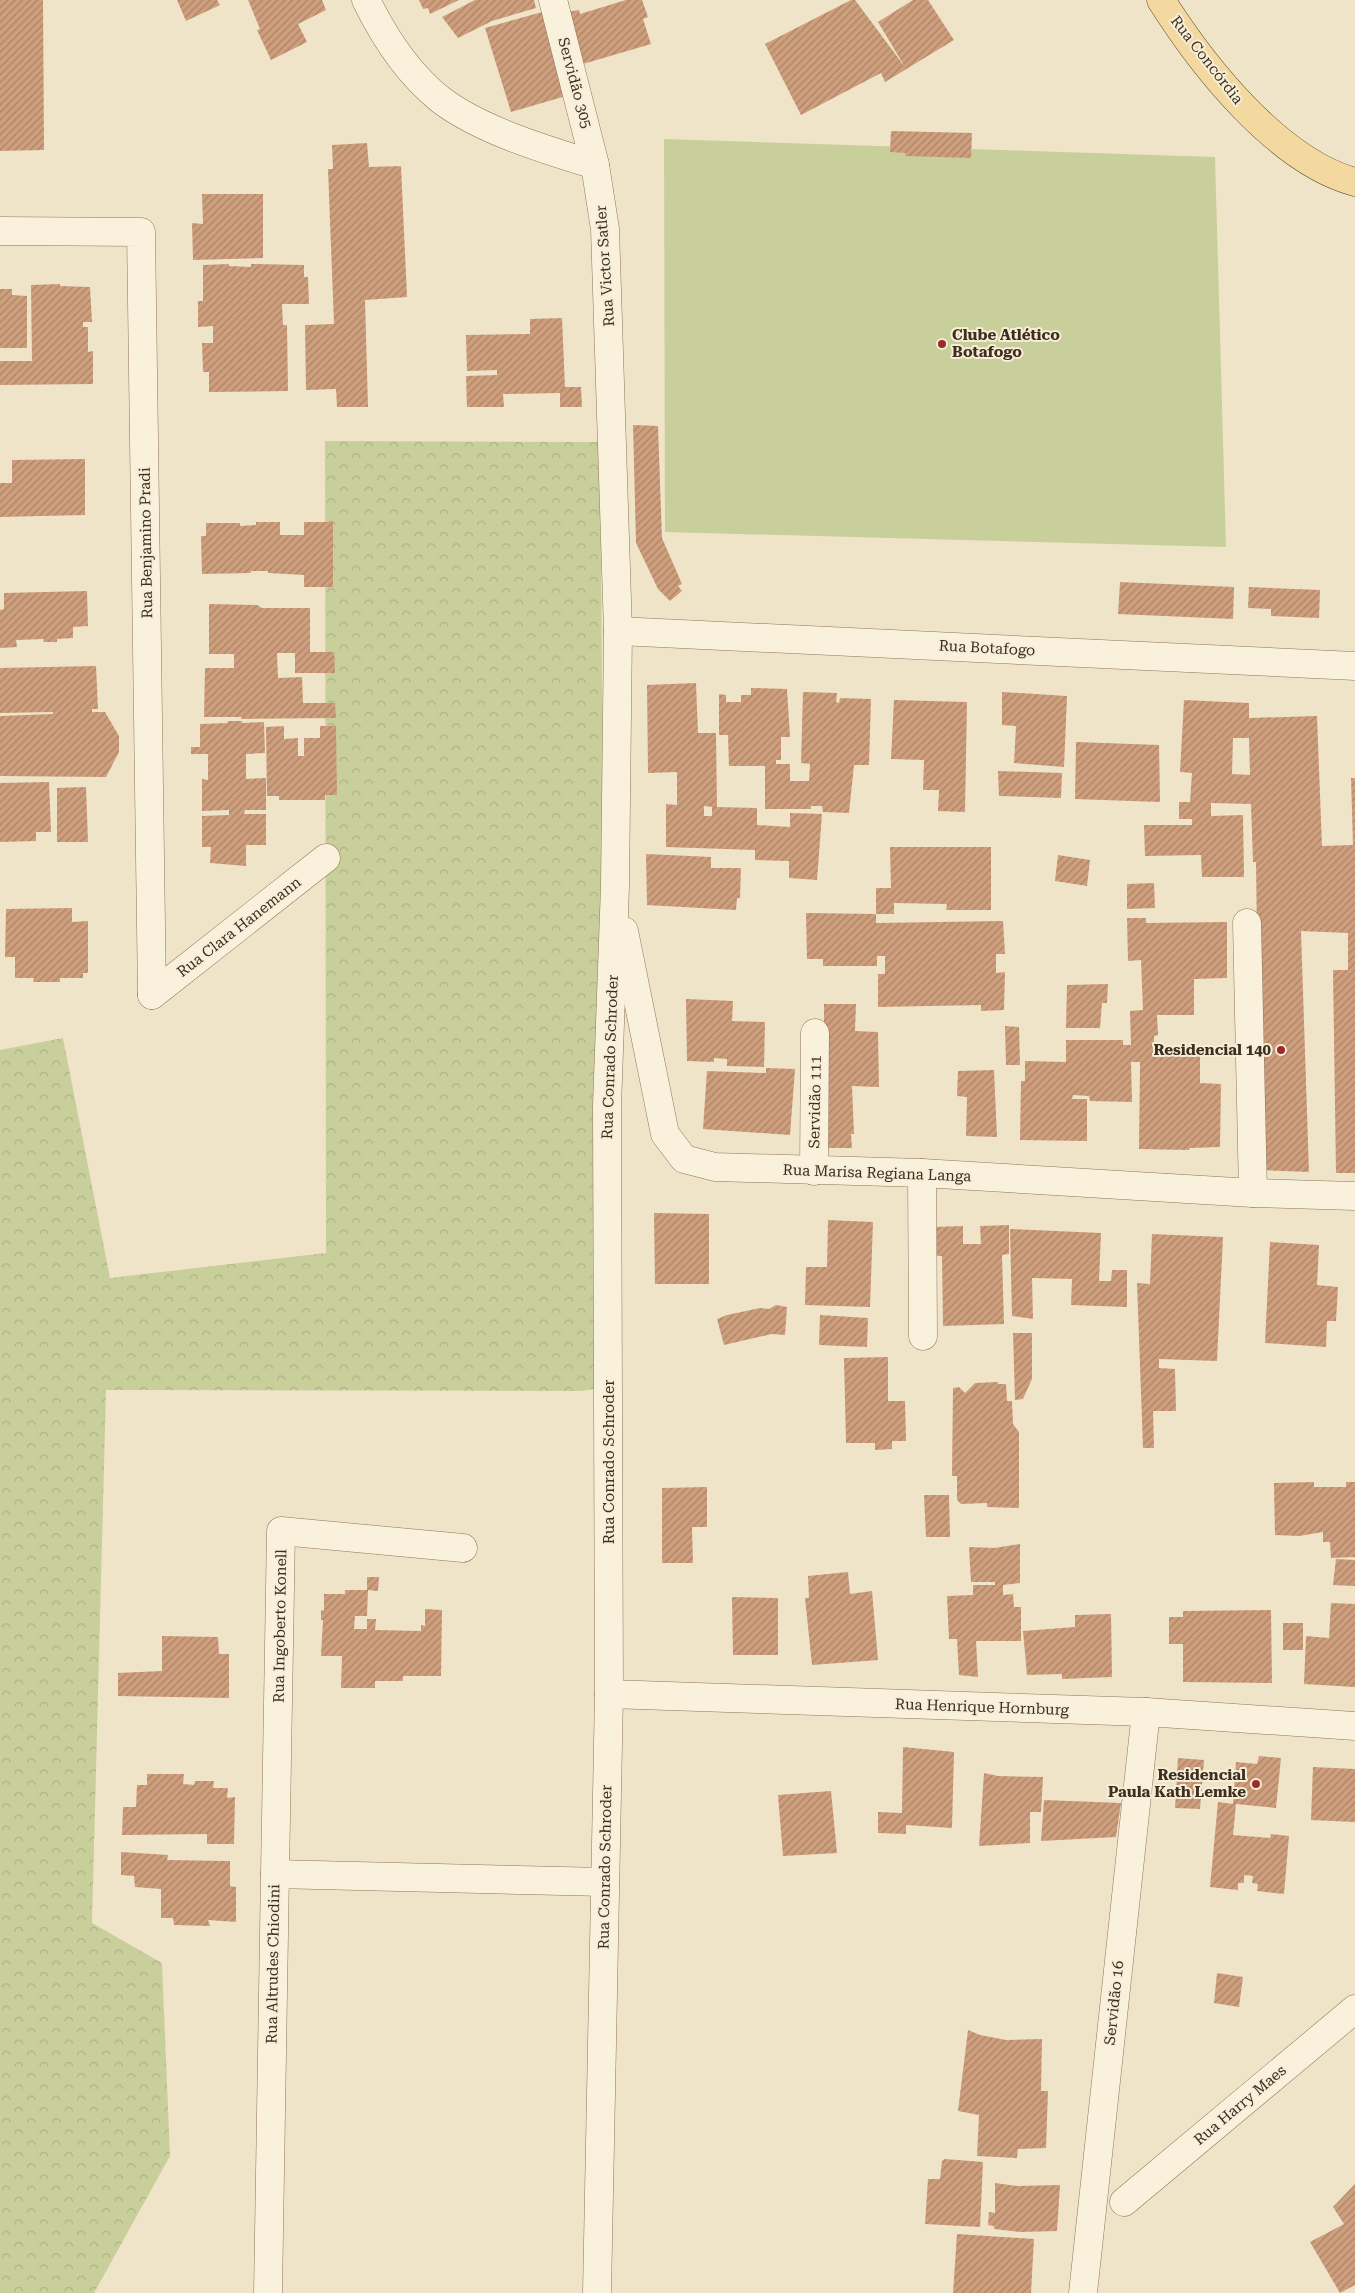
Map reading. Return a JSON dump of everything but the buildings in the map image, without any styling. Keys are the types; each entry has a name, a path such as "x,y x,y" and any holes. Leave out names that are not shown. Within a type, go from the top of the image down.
{"main road":[{"name":"Rua Concórdia","path":"1161,0 1236,101 1275,136 1302,156 1322,168 1355,182"}],"street":[{"path":"366,0 378,24 407,66 442,100 483,124 526,142 595,165"},
{"name":"Servidão 305","path":"553,0 595,165"},
{"name":"Rua Victor Satler","path":"595,165 605,230 618,631"},
{"name":"Rua Benjamino Pradi","path":"0,231 141,232 152,995"},
{"name":"Rua Botafogo","path":"618,631 1355,666"},
{"name":"Rua Conrado Schroder","path":"597,2293 609,1694 607,1106 615,886 618,631"},
{"name":"Rua Clara Hanemann","path":"152,995 326,858"},
{"name":"Rua Marisa Regiana Langa","path":"615,886 665,1134 684,1159 715,1167 814,1172 922,1173 1253,1193 1355,1196"},
{"path":"1247,923 1253,1193"},
{"name":"Servidão 111","path":"814,1172 816,1033"},
{"path":"922,1173 923,1336"},
{"name":"Rua Ingoberto Konell","path":"275,1874 281,1531 463,1548"},
{"name":"Rua Henrique Hornburg","path":"609,1694 1146,1712 1355,1726"},
{"name":"Servidão 16","path":"1083,2293 1146,1712"},
{"name":"Rua Altrudes Chiodini","path":"268,2293 275,1874 605,1882"},
{"name":"Rua Harry Maes","path":"1124,2202 1355,2009"}],"green space":[{"name":"Clube Atlético Botafogo","path":"664,139 1215,157 1226,547 665,532"},
{"path":"325,441 600,442 604,896 601,1388 581,1391 106,1390 92,1923 162,1963 170,2156 94,2293 0,2293 0,1050 63,1038 110,1278 326,1253"}],"place":[{"name":"Clube Atlético Botafogo","path":"942,344"},
{"name":"Residencial 140","path":"1281,1050"},
{"name":"Residencial Paula Kath Lemke","path":"1256,1784"}]}
